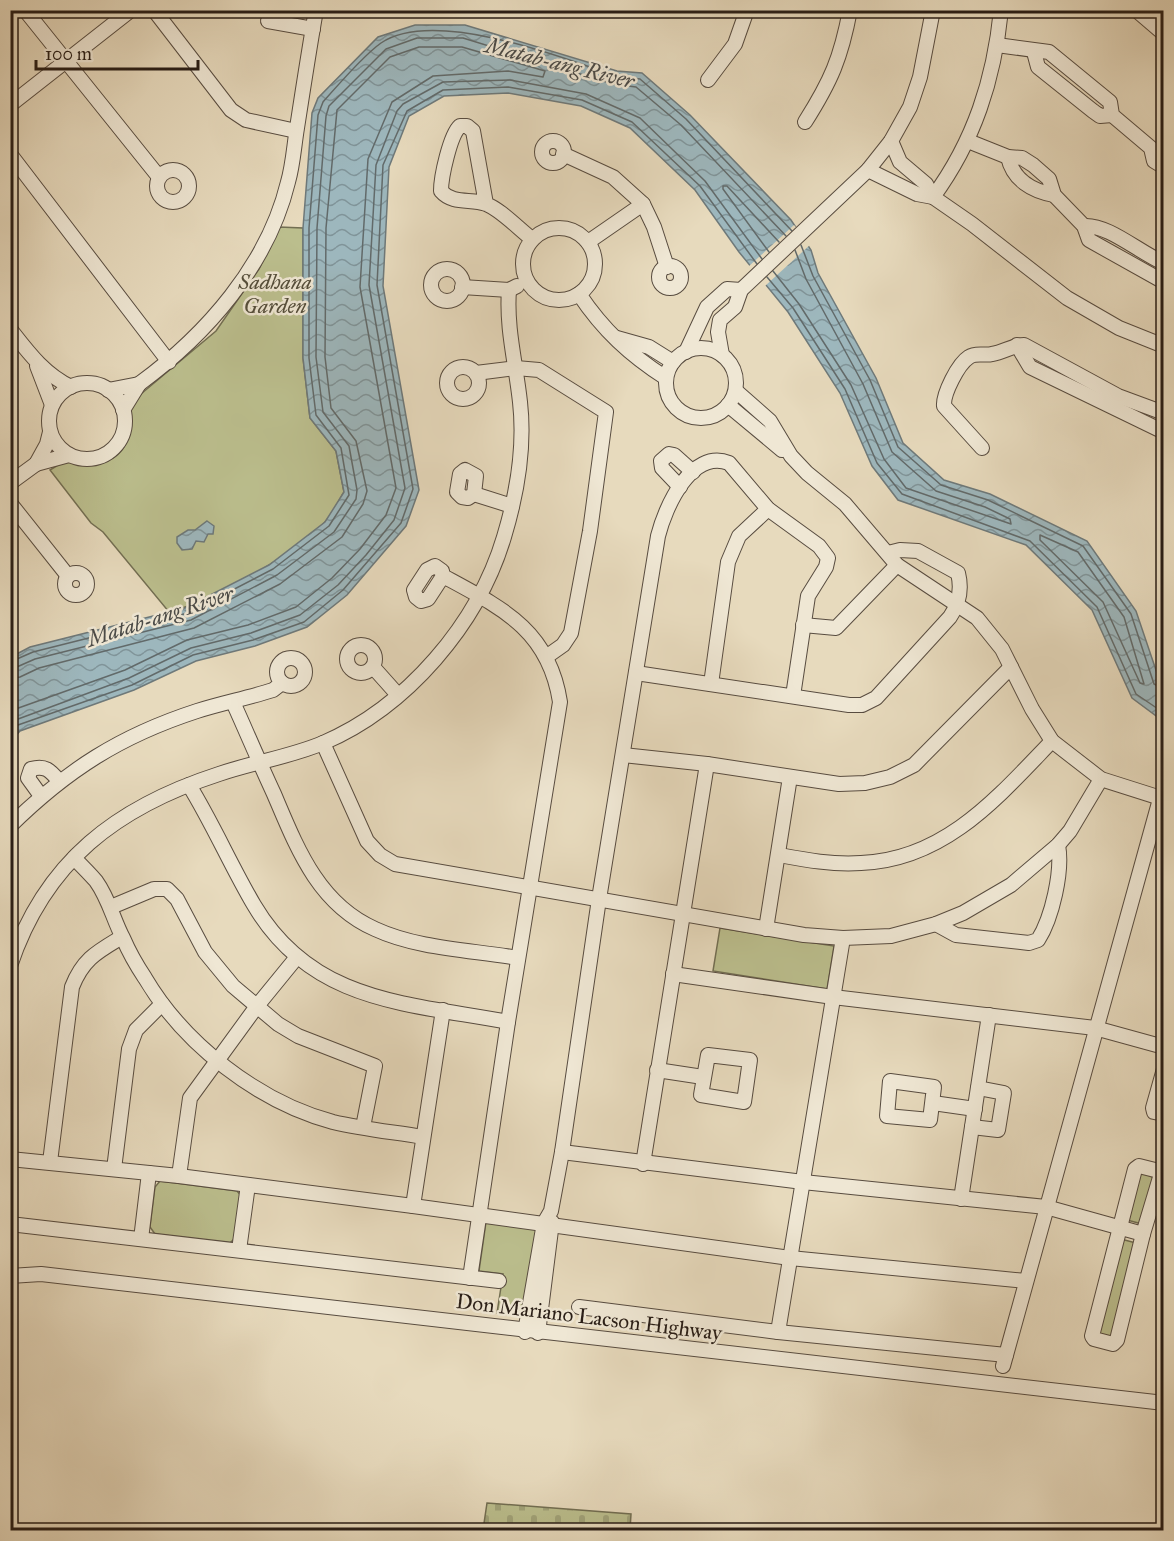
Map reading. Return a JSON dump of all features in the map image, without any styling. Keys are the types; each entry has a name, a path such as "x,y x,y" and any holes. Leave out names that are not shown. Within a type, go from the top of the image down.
{"street":[{"path":"26,10 159,177"},
{"path":"10,105 132,10"},
{"path":"154,10 231,110 246,120 296,131"},
{"path":"123,410 139,384 169,362 198,336 253,265 288,183 316,10"},
{"path":"708,80 735,44 747,10"},
{"path":"722,355 718,332 720,320 735,307 741,290 868,170 891,141 910,107 920,77 933,10"},
{"path":"933,197 968,141 981,112 997,45 1001,10"},
{"path":"1136,10 1164,34"},
{"path":"805,122 831,81 844,41 848,11"},
{"path":"268,21 313,29"},
{"path":"997,45 1034,52 1048,52 1110,102 1112,115"},
{"path":"1034,52 1038,67 1093,111 1100,116 1112,115 1157,147 1154,161 1164,167"},
{"path":"486,204 473,131 467,126 460,126 455,130 449,150 441,191 465,202 486,204 532,239"},
{"path":"891,141 900,162 926,184 933,197"},
{"path":"968,141 1008,157 1022,158 1033,165 1049,179 1054,195 1084,226 1089,240 1164,282"},
{"path":"10,154 169,362"},
{"path":"563,154 613,177 643,204 654,227 667,267"},
{"path":"1008,157 1014,175 1035,190 1054,195"},
{"path":"868,170 917,194 933,197 972,224 1067,298 1119,328 1164,346"},
{"path":"588,242 643,204"},
{"path":"1084,226 1102,228 1164,263"},
{"path":"560,228 579,233 588,242 595,264 593,275 579,294 568,299 543,297 526,280 523,258 532,239 542,231 560,228"},
{"path":"462,286 509,290 526,280"},
{"path":"686,352 707,307 727,289 741,290"},
{"path":"10,966 33,912 52,881 74,858 133,811 189,785 323,743 356,727 398,695 446,646 479,595 504,539 512,506 522,434 516,368 507,319 509,290"},
{"path":"579,294 597,321 617,338 626,351 666,378"},
{"path":"10,329 35,361 56,380 71,387"},
{"path":"617,338 649,347 673,362"},
{"path":"1017,345 1030,367 1164,432"},
{"path":"982,448 944,406 946,390 967,358 975,354 993,354 1017,345 1024,345 1118,396 1164,413"},
{"path":"704,348 722,355 731,365 736,377 735,391 728,405 709,417 687,415 670,400 666,378 673,362 686,352 704,348"},
{"path":"35,361 52,405"},
{"path":"476,373 529,367 549,375 606,412 607,416 572,633 563,645 546,657"},
{"path":"10,483 36,464 69,455 91,459 111,450 123,432 123,410 118,399 108,390 90,384 71,387 62,393 52,405 48,421 50,432 58,447 69,455"},
{"path":"108,390 139,384"},
{"path":"735,391 770,421 791,456"},
{"path":"579,1307 1005,1361 1095,1028 1162,799 1101,779 1052,741 992,634 958,602 897,565 845,504 728,405"},
{"path":"36,464 47,444 50,432"},
{"path":"680,487 662,468 661,461 669,454 674,455 693,472"},
{"path":"532,1332 658,536 671,497 693,472 707,461 720,459 729,463 768,509 819,546 828,558 826,567 811,587 793,696"},
{"path":"474,494 512,506"},
{"path":"10,503 68,576"},
{"path":"711,684 728,562 739,536 768,509"},
{"path":"636,673 849,705 862,705 876,698 950,617 958,602 960,579 953,570 918,551 900,550 888,553"},
{"path":"803,625 836,628 897,565"},
{"path":"443,576 479,595 518,620 546,657 557,681 560,702 518,958 470,1278"},
{"path":"373,667 398,695"},
{"path":"623,755 707,764 839,784 866,783 890,777 914,765 1011,667"},
{"path":"10,826 59,781 93,758 131,737 198,711 273,690 282,683"},
{"path":"233,702 301,857 329,898 354,919 376,930 405,939 518,958"},
{"path":"779,855 816,861 861,863 921,850 968,823 991,804 1052,741"},
{"path":"323,743 367,841 380,855 395,864 415,870 599,899 766,929 843,938 891,936 936,924 982,904 1011,885 1058,845 1070,831 1101,779"},
{"path":"643,1164 707,764"},
{"path":"41,796 28,778 31,769 40,766 49,769 59,781"},
{"path":"766,929 790,777"},
{"path":"189,785 216,829 255,906 271,930 297,957 337,983 366,996 508,1022"},
{"path":"936,924 956,934 1029,943 1038,940 1044,930 1060,871 1058,845"},
{"path":"74,858 96,881 111,907 122,937 162,1004 199,1045 269,1096 296,1108 334,1122 423,1137"},
{"path":"111,907 154,889 167,889 177,899 206,952 233,986 279,1024 298,1036 375,1066 363,1127"},
{"path":"50,1161 72,987 79,969 94,954 122,937"},
{"path":"778,1332 843,938"},
{"path":"179,1176 187,1106 257,1006 297,957"},
{"path":"673,974 833,997 1095,1028 1164,1047"},
{"path":"114,1169 129,1049 136,1030 162,1004"},
{"path":"413,1206 443,1010"},
{"path":"961,1198 989,1015"},
{"path":"708,1055 750,1060 742,1102 701,1095 703,1077 708,1055"},
{"path":"1164,1069 1153,1108 1154,1112 1164,1114"},
{"path":"657,1070 703,1077"},
{"path":"972,1127 1002,1135 1009,1089 978,1088"},
{"path":"933,1103 975,1108"},
{"path":"562,1152 643,1164 1046,1207 1143,1234"},
{"path":"10,1159 50,1161 179,1176 479,1214 549,1219 790,1258 1026,1281"},
{"path":"1136,1167 1159,1171 1161,1174 1143,1234 1118,1340 1113,1344 1094,1339 1092,1333 1120,1227 1136,1167"},
{"path":"141,1239 149,1173"},
{"path":"239,1250 248,1185"},
{"path":"10,1224 499,1281"},
{"name":"Don Mariano Lacson Highway","path":"10,1276 42,1274 1164,1403"}],"green space":[{"name":"Sadhana Garden","path":"279,227 303,228 303,358 310,418 336,451 344,492 324,523 292,550 229,588 169,612 103,532 91,523 50,470 66,460 96,463 117,455 129,435 129,404 216,331 259,269"},
{"path":"720,928 834,946 827,989 713,971"},
{"path":"1144,1173 1154,1178 1142,1224 1127,1220 1140,1174"},
{"path":"160,1181 237,1191 242,1197 236,1237 230,1243 155,1234 150,1227 155,1187"},
{"path":"486,1222 537,1228 524,1317 497,1313 503,1274 479,1271"},
{"path":"1121,1239 1136,1243 1112,1338 1097,1335"},
{"path":"487,1503 631,1514 630,1530 483,1530"}],"water":[{"name":"Matab-ang River","path":"415,25 465,25 617,71 642,73 690,115 791,220 811,250 818,273 876,378 903,443 944,480 990,494 1087,541 1136,611 1160,682 1164,684 1163,721 1132,698 1092,610 1026,545 898,500 872,466 840,393 788,312 739,252 695,190 630,128 581,106 508,93 444,96 409,116 389,167 383,286 419,490 406,526 347,595 307,627 255,646 196,661 134,690 20,731 11,741 11,657 30,647 185,608 269,565 325,522 344,492 336,451 310,418 303,358 303,228 312,113 318,98 378,37"},
{"path":"207,521 214,526 213,534 208,534 204,542 196,541 192,549 182,550 177,543 177,537 188,530 195,530"}],"pier":[{"path":"794,225 811,244 765,286 748,267"}]}
